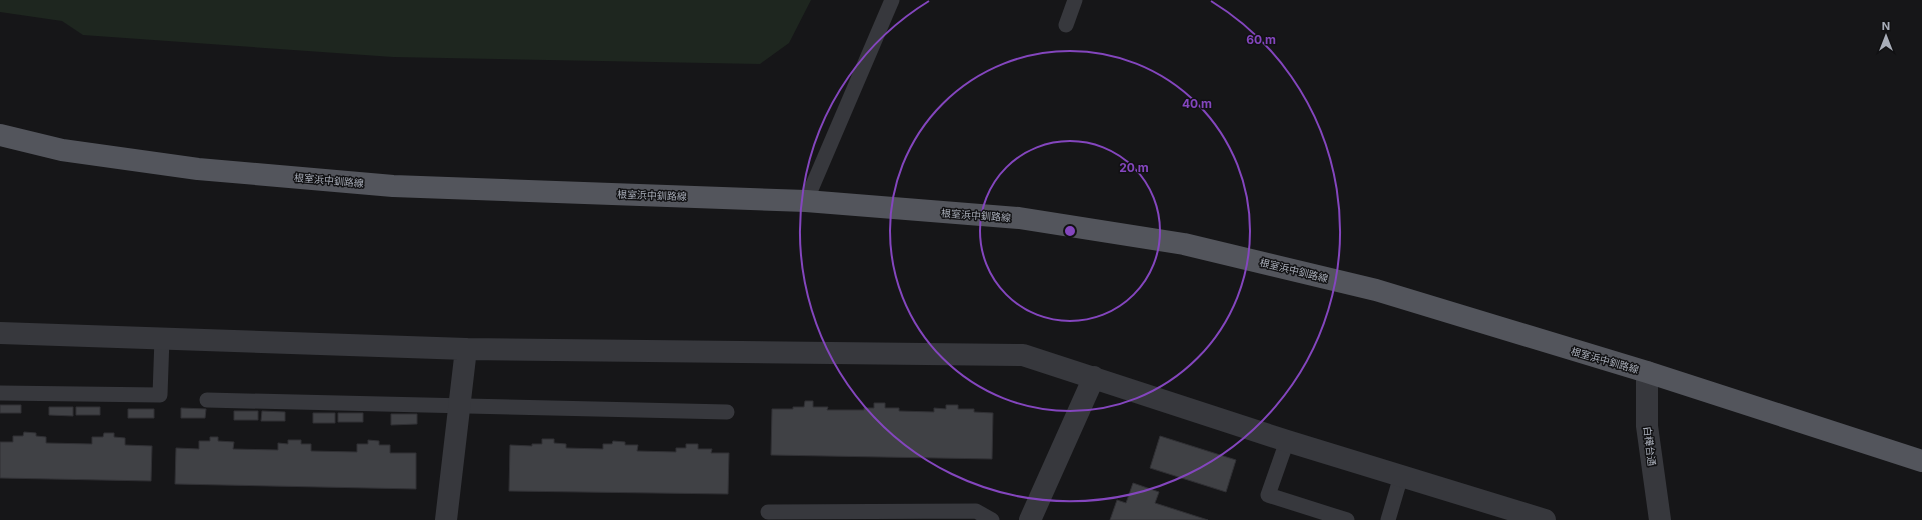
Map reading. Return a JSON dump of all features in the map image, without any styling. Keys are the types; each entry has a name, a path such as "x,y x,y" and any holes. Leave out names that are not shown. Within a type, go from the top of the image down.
{"main road":[{"name":"根室浜中釧路線","path":"0,135 62,150 198,169 386,185 806,201 884,209 1018,218 1184,244 1376,290 1648,372 1922,461"}],"street":[{"path":"0,333 466,349 1023,355 1287,440 1545,520"},
{"path":"446,520 466,349"},
{"name":"白樺台通","path":"1648,372 1647,426 1660,520"},
{"path":"1030,520 1094,377"}],"lane":[{"path":"806,201 892,0"},
{"path":"1066,25 1075,0"},
{"path":"0,393 160,395 162,338"},
{"path":"207,400 727,412"},
{"path":"1287,440 1268,495 1347,520"},
{"path":"1388,520 1401,476"},
{"path":"768,512 976,511 992,520"}],"shaded area":[{"path":"0,0 811,0 789,43 760,64 393,57 83,35 62,21 0,12"}],"building":[{"path":"805,401 813,401 813,407 828,407 827,410 864,410 864,408 874,408 874,403 885,403 885,408 899,408 899,411 934,412 934,408 946,409 946,405 958,405 958,409 974,409 974,412 993,413 992,459 771,455 772,409 793,409 793,407 804,407"},
{"path":"0,405 21,405 21,413 0,413"},
{"path":"49,407 73,407 73,416 49,415"},
{"path":"76,407 100,407 100,415 76,415"},
{"path":"181,408 206,409 205,418 181,418"},
{"path":"128,409 154,409 154,418 128,418"},
{"path":"234,411 258,411 258,420 234,420"},
{"path":"262,411 285,412 285,421 261,421"},
{"path":"313,413 335,413 335,423 313,423"},
{"path":"338,413 363,413 363,422 338,422"},
{"path":"391,414 417,414 417,424 391,425"},
{"path":"24,432 36,433 36,436 46,437 46,443 92,444 92,437 103,437 104,433 114,433 114,437 125,438 125,445 152,446 151,481 0,478 0,442 13,442 13,436 23,436"},
{"path":"1160,436 1236,460 1226,492 1150,468"},
{"path":"210,437 218,437 218,441 234,442 233,449 278,450 278,443 288,444 288,440 301,440 301,444 311,444 311,451 357,452 357,444 368,444 368,440 379,441 379,445 390,445 390,453 416,453 416,489 175,484 176,448 199,449 199,441 210,441"},
{"path":"542,439 554,439 554,443 566,444 566,448 603,449 603,444 612,444 613,441 625,442 625,445 638,445 637,451 676,452 676,448 686,448 686,444 698,444 698,449 712,449 711,453 729,453 728,494 509,491 510,445 532,446 532,444 542,444"},
{"path":"1133,483 1159,492 1155,503 1208,520 1110,520 1117,500 1126,503"}]}
